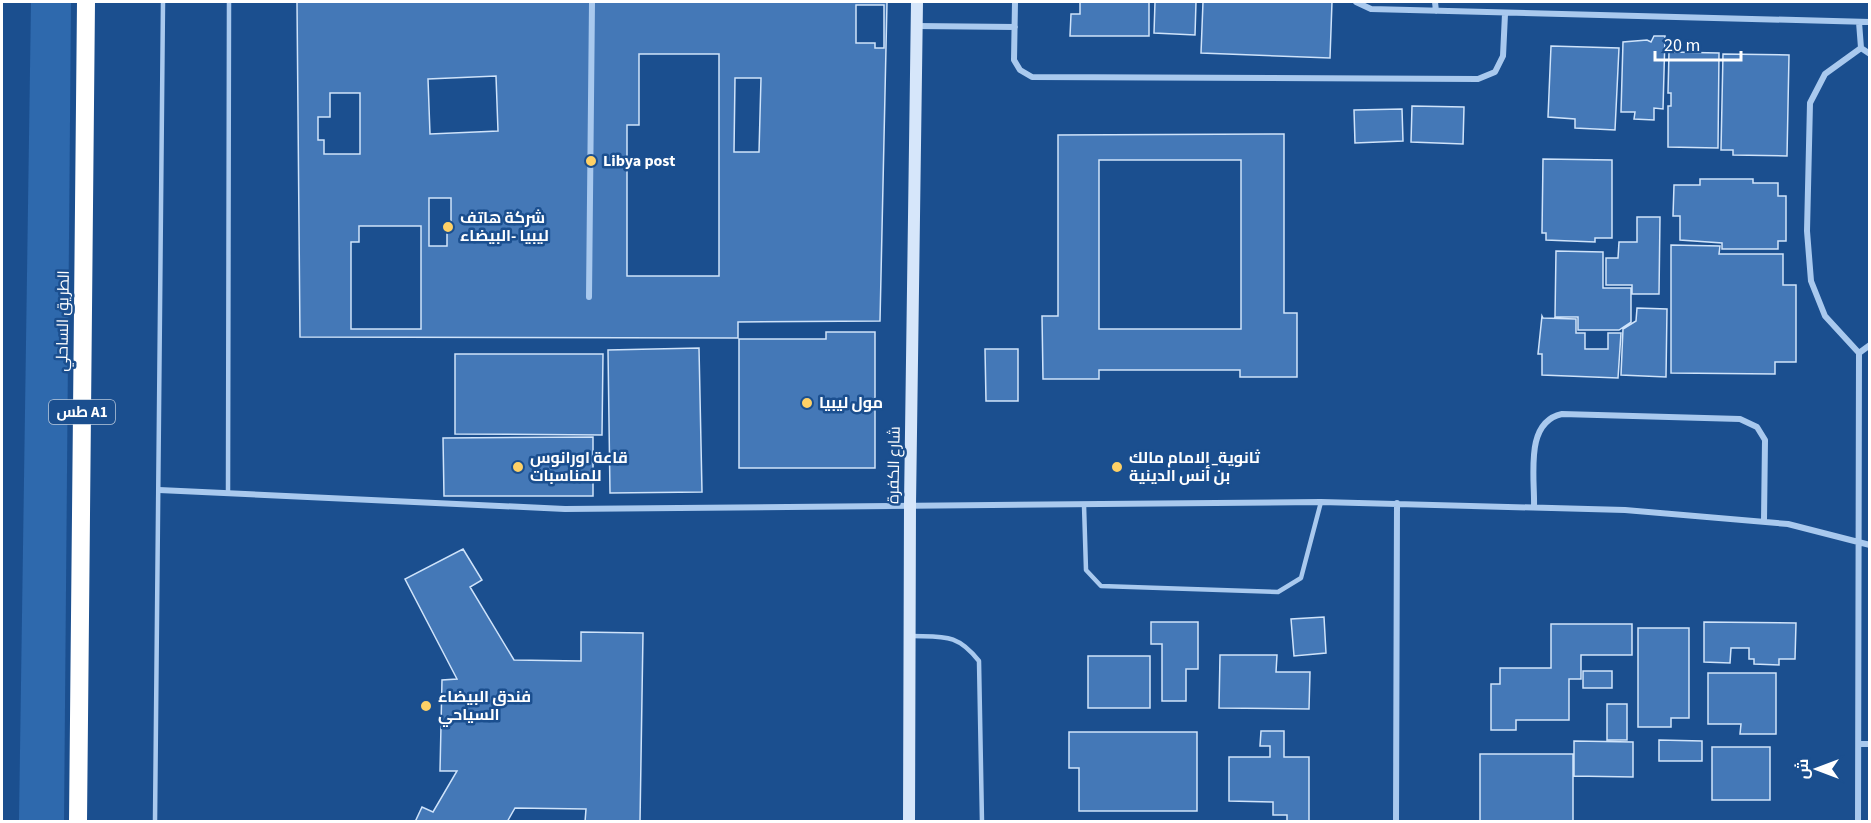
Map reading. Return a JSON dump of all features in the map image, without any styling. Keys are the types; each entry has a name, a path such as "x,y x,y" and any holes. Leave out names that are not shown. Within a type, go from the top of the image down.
{"highway":[{"name":"الطريق الساحلي","path":"78,822 86,2"}],"street":[{"path":"589,297 592,2"},
{"name":"شارع الكفرة","path":"909,822 910,504 917,2"},
{"path":"1015,2 1014,60 1020,70 1032,76 1478,79 1495,72 1503,56 1505,14"},
{"path":"1356,2 1371,9 1436,12 1869,22"},
{"path":"1436,2 1436,12"},
{"path":"1858,22 1861,48 1869,54"},
{"path":"917,26 1015,27"},
{"path":"1858,822 1858,353 1825,316 1811,281 1807,231 1810,103 1825,74 1861,48"},
{"path":"1858,353 1869,345"},
{"path":"1534,507 1537,434 1545,421 1553,416 1562,414 1740,419 1757,427 1765,440 1764,520"},
{"path":"159,490 565,509 910,504 1084,505 1321,502 1636,510 1764,520 1869,544"},
{"path":"1396,822 1397,503"},
{"path":"1858,744 1869,744"}],"lane":[{"path":"155,822 163,2"},
{"path":"228,492 229,2"},
{"path":"1084,505 1086,570 1101,586 1278,592 1301,578 1321,502"},
{"path":"909,636 947,637 966,645 979,661 982,822"}],"shaded area":[{"path":"31,2 71,2 64,822 19,821"}],"building":[{"name":"Libya post","path":"297,2 887,2 880,321 738,322 738,338 300,337"},
{"path":"1080,2 1149,2 1149,36 1070,36 1071,14 1080,14"},
{"path":"1155,2 1196,2 1195,35 1154,33"},
{"path":"1203,2 1332,2 1330,58 1201,53"},
{"path":"856,5 884,5 884,48 875,48 875,43 856,43"},
{"path":"1654,36 1665,36 1663,109 1654,108 1654,120 1634,119 1635,112 1621,112 1623,42 1647,40 1651,42"},
{"path":"1551,46 1619,48 1615,130 1575,128 1575,119 1548,117"},
{"path":"1669,52 1719,53 1718,148 1668,147 1668,106 1671,106 1671,93 1668,93"},
{"path":"639,54 719,54 719,276 627,276 627,125 639,125"},
{"path":"1723,54 1789,55 1787,156 1733,155 1733,150 1721,150"},
{"path":"496,76 498,131 430,134 428,79"},
{"path":"735,78 761,78 759,152 734,152"},
{"path":"330,93 360,93 360,154 324,154 324,140 318,140 318,117 330,117"},
{"path":"1412,106 1464,107 1463,144 1411,142"},
{"path":"1402,109 1403,141 1355,143 1354,110"},
{"path":"1284,134 1284,313 1297,313 1297,377 1240,377 1240,370 1099,370 1099,379 1043,379 1042,316 1058,316 1058,135","holes":["1099,160 1241,160 1241,329 1099,329"]},
{"path":"1543,159 1612,160 1612,238 1595,238 1595,242 1546,240 1546,233 1542,233"},
{"path":"1700,179 1753,179 1753,183 1778,183 1778,196 1786,196 1786,241 1778,241 1778,249 1722,249 1722,243 1680,240 1680,216 1673,216 1674,185 1700,185"},
{"path":"429,198 451,198 451,224 447,224 447,246 429,246"},
{"path":"1637,217 1660,217 1659,294 1632,294 1632,285 1606,285 1606,258 1618,258 1619,242 1637,242"},
{"path":"359,226 421,226 421,329 351,329 351,242 359,242"},
{"path":"1671,245 1720,246 1719,254 1783,254 1783,285 1796,285 1796,362 1775,362 1775,374 1671,373"},
{"path":"1556,251 1603,252 1603,288 1631,288 1631,322 1619,330 1578,330 1578,317 1555,317"},
{"path":"1637,308 1667,309 1666,377 1621,375 1623,329 1636,321"},
{"path":"1542,316 1543,318 1576,319 1576,333 1585,333 1585,349 1608,349 1608,333 1621,333 1618,378 1542,375 1542,354 1538,354"},
{"name":"مول ليبيا","path":"826,332 875,332 875,468 739,468 739,339 826,339"},
{"path":"699,348 702,492 610,493 608,350"},
{"path":"985,349 1018,349 1018,401 986,401"},
{"path":"455,354 603,354 602,435 455,434"},
{"name":"قاعة اورانوس للمناسبات","path":"593,437 593,496 444,496 443,438"},
{"path":"463,549 482,580 470,587 514,660 581,661 581,632 643,633 640,822 585,822 586,809 515,808 507,822 415,822 422,807 433,812 457,771 440,771 442,680 457,679 405,579"},
{"path":"1324,617 1326,653 1294,656 1291,619"},
{"path":"1151,622 1198,622 1198,669 1186,669 1186,701 1162,701 1162,644 1151,644"},
{"path":"1704,622 1796,623 1795,659 1779,659 1779,665 1754,664 1754,659 1749,659 1749,648 1731,648 1730,663 1704,662"},
{"path":"1551,624 1632,624 1632,655 1581,655 1581,679 1569,679 1569,720 1516,720 1516,730 1491,730 1491,684 1500,684 1500,668 1551,668"},
{"path":"1638,628 1689,628 1689,718 1671,718 1671,727 1638,727"},
{"path":"1220,655 1277,655 1276,672 1310,672 1309,709 1219,708"},
{"path":"1088,656 1150,656 1150,708 1088,708"},
{"path":"1583,671 1612,671 1612,688 1583,688"},
{"path":"1708,673 1776,673 1776,734 1740,734 1741,724 1708,724"},
{"path":"1607,704 1627,704 1627,740 1607,740"},
{"path":"1261,731 1284,731 1284,757 1309,757 1309,822 1287,822 1287,815 1273,815 1273,802 1229,801 1229,757 1270,757 1270,746 1260,746"},
{"path":"1069,732 1197,732 1197,811 1079,811 1079,768 1069,768"},
{"path":"1659,740 1702,741 1702,761 1659,761"},
{"path":"1574,741 1633,742 1633,777 1574,776"},
{"path":"1712,747 1770,747 1770,800 1712,800"},
{"path":"1480,754 1573,754 1573,822 1480,822"}],"place":[{"name":"Libya post","path":"591,161"},
{"name":"شركة هاتف ليبيا -البيضاء","path":"448,227"},
{"name":"مول ليبيا","path":"807,403"},
{"name":"قاعة اورانوس للمناسبات","path":"518,467"},
{"name":"ثانوية_الامام مالك بن أنس الدينية","path":"1117,467"},
{"name":"فندق البيضاء السياحي","path":"426,706"}]}
